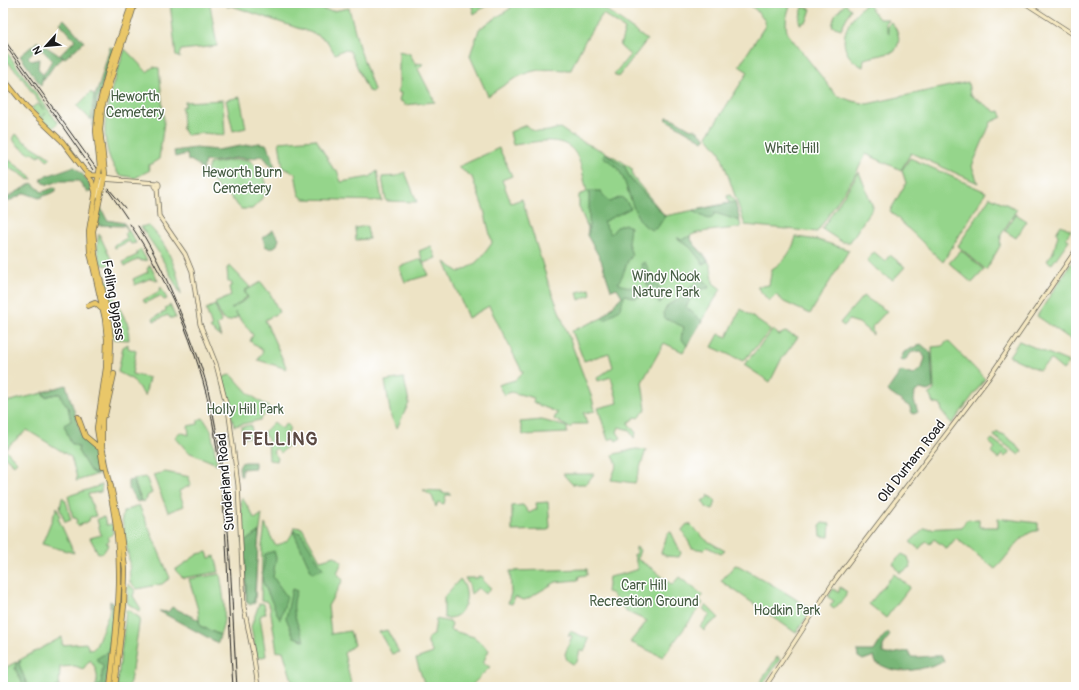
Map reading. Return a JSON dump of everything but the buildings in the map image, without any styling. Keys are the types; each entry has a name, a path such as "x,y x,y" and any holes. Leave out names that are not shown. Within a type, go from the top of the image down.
{"highway":[{"name":"Felling Bypass","path":"115,687 124,605 125,575 121,528 105,462 101,433 109,349 108,315 93,242 94,223 102,186 96,131 98,109 108,72 132,3"},
{"name":"Felling Bypass","path":"109,339 89,246 89,227 96,194 105,165 100,121 103,102 135,3"},
{"path":"88,306 92,303 98,304 105,318"},
{"name":"Felling Bypass","path":"109,349 98,412 97,439 116,527 120,560 120,602 110,687"},
{"path":"101,433 114,374"},
{"path":"92,441 99,439 100,412 106,387"},
{"path":"78,417 83,434 98,448"}],"main road":[{"path":"1025,3 1076,36"},
{"path":"3,78 26,107 62,141 80,168 90,176 123,180"},
{"path":"105,165 110,177"},
{"path":"90,176 96,194"},
{"path":"101,178 110,177 123,180"},
{"path":"94,202 101,178"},
{"path":"102,186 114,180"},
{"name":"Sunderland Road","path":"123,180 156,185 160,216 185,254 192,271 200,324 216,364 229,416 238,486 244,608 258,687"},
{"name":"Old Durham Road","path":"765,687 834,580 988,379 1076,250"}],"green space":[{"path":"170,3 210,4 217,46 181,50 179,55 180,58 176,56"},
{"path":"227,3 320,3 324,10 333,11 349,8 359,47 374,90 373,92 368,91 350,51 343,50 335,54 327,41 315,34 232,6 227,7"},
{"path":"471,3 490,3 474,14"},
{"path":"508,3 597,3 647,40 618,77 614,74 630,55 620,46 625,29 603,14 585,41 571,70 545,70 530,72 514,79 488,96 470,56 479,29 511,8"},
{"name":"White Hill","path":"747,3 791,3 786,18 788,34 836,95 852,101 867,104 968,82 970,95 996,112 1000,111 1002,117 991,122 972,166 978,183 911,153 901,170 866,154 854,177 817,232 745,225 720,152 707,136 748,72 739,66 765,26 765,21 756,10"},
{"path":"867,3 879,19 888,19 885,23 889,34 887,25 891,22 898,33 899,40 894,52 864,59 863,67 853,60 847,53 844,44 845,35 853,18"},
{"path":"845,4 851,9 841,29 832,26 835,15"},
{"path":"803,7 811,9 807,21 800,24 799,20"},
{"path":"64,19 84,42 65,58 60,55 75,40 60,23"},
{"path":"38,41 37,48 28,57 32,61 39,59 38,68 43,75 52,60 39,47 39,42 63,58 55,64 44,80 43,76 41,86 20,56"},
{"path":"3,47 58,123 52,129 41,119 46,113 40,118 31,108 38,104 44,110 20,75 3,57"},
{"path":"110,47 114,49 97,103 94,126 92,126 95,95"},
{"name":"Heworth Cemetery","path":"125,49 147,72 153,67 159,68 164,122 159,159 148,166 150,170 135,178 119,175 111,160 106,145 106,113 114,80"},
{"path":"399,51 410,54 417,67 416,63 423,64 418,69 435,102 404,105 403,102 399,101 401,93 397,92 399,88"},
{"path":"91,92 94,95 91,120 77,106"},
{"path":"240,97 246,128 233,131 226,100"},
{"path":"223,100 225,135 202,133 186,135 183,130 182,107 185,106 185,102"},
{"path":"667,117 672,118 691,129 694,128 706,138 703,141 665,119"},
{"name":"Windy Nook Nature Park","path":"526,125 533,131 538,132 560,128 578,139 615,157 632,169 633,177 665,216 729,203 727,196 730,195 735,202 741,227 700,232 690,236 692,242 709,262 713,283 721,289 683,352 664,343 642,382 646,410 638,418 636,417 628,423 636,433 634,438 629,430 619,427 617,432 621,438 616,441 614,438 608,440 598,408 618,403 611,377 598,381 597,378 613,367 609,353 584,361 572,331 602,318 622,296 617,288 611,290 601,259 587,235 588,228 579,207 579,195 587,192 580,163 576,154 570,148 563,143 556,141 538,141 513,145 510,132"},
{"path":"16,134 25,142 51,158 48,161 41,154 39,157 31,152 30,154 16,144 13,139"},
{"path":"316,139 334,170 337,170 341,182 370,177 377,171 382,201 304,199 299,195 295,173 283,168 279,142"},
{"path":"259,143 266,144 272,155 276,172 262,155 252,158 205,161 203,168 208,178 197,164 190,160 188,161 187,154 175,157 174,151 195,148 217,150"},
{"path":"499,148 512,176 502,180 511,203 522,199 548,282 592,398 595,411 584,413 587,424 573,424 570,428 554,419 557,413 533,402 534,398 511,392 504,395 498,385 515,380 523,373 489,306 468,318 445,262 459,272 470,267 478,260 492,243 484,210 472,177 458,167"},
{"path":"605,153 625,167 630,178 665,216 658,227 653,230 646,227 640,221 622,176 615,166 603,157"},
{"path":"910,158 986,192 943,262 890,211 906,183 902,170"},
{"path":"9,160 31,176 32,179 29,180 3,165 3,162"},
{"name":"Heworth Burn Cemetery","path":"232,160 249,160 256,166 265,178 266,190 259,202 252,209 241,209 226,192 220,191 207,172 209,164"},
{"path":"75,167 86,178 90,184 92,192 87,192 79,181 59,181 48,185 42,182 41,178"},
{"path":"405,172 417,202 386,201 382,177 397,176"},
{"path":"859,172 873,207 850,242 842,242 822,229"},
{"path":"32,183 42,192 56,187 56,191 39,198 25,193 3,204 3,200"},
{"path":"589,191 601,191 604,197 610,202 621,197 631,208 603,222 611,234 617,227 625,224 630,227 628,243 632,255 618,283 639,290 643,296 635,298 625,295 619,310 605,320 602,318 622,296 617,288 611,290 601,260 587,235 589,233"},
{"path":"990,197 1017,209 1001,235 1000,246 986,270 958,246"},
{"path":"735,202 740,221 715,213 712,218 708,219 692,211"},
{"path":"100,206 107,220 124,223 123,226 96,225"},
{"path":"1016,214 1027,221 1016,238 1005,231"},
{"path":"125,224 136,243 131,244 129,241 115,248 114,245 127,238 125,233 128,230 124,225"},
{"path":"148,225 166,248 178,277 181,295 159,253 141,227"},
{"path":"1061,225 1071,230 1066,238 1069,240 1052,264 1047,261 1054,250 1058,235 1056,233"},
{"path":"367,226 369,239 356,240 355,228"},
{"path":"273,230 279,239 277,245 271,249 265,246 263,237"},
{"path":"99,234 113,263 106,266 100,263 97,245"},
{"path":"690,236 693,243 708,261 703,264 691,248 677,238 683,239"},
{"path":"796,237 818,240 849,250 810,314 784,302 776,295 769,301 757,287 769,285 772,269 781,263 787,255"},
{"path":"431,246 436,258 424,263 419,251"},
{"path":"140,249 147,260 141,261 139,259 125,266 123,262 137,255 137,252"},
{"path":"961,250 984,270 972,283 949,263"},
{"path":"874,252 885,261 890,255 905,267 893,280 878,271 867,260"},
{"path":"1076,256 1076,343 1037,316"},
{"path":"421,259 429,275 405,282 399,267"},
{"path":"645,262 654,282 664,293 664,298 660,303 650,291 641,264"},
{"path":"150,265 158,281 151,278 135,285 133,279 148,272 147,269"},
{"path":"230,266 250,287 244,291 247,297 231,309 248,298 245,291 261,282 271,295 279,312 265,320 287,369 258,360 263,351 250,341 253,335 235,312 238,317 229,321 222,319 215,303 231,296 229,287 232,285 231,282 228,282 227,268"},
{"path":"116,276 118,279 108,285 128,325 129,340 114,339 114,327 105,282"},
{"path":"701,277 707,283 709,288 695,290 686,307 702,321 687,346 681,338 684,327 664,318 663,313 668,305 679,299"},
{"path":"161,287 167,299 164,300 160,296 145,303 143,300 158,292"},
{"path":"590,289 591,295 579,300 577,292"},
{"path":"863,296 887,311 872,327 873,335 859,323 849,320 844,326 840,323"},
{"path":"170,305 176,318 170,318 168,315 154,321 153,318 166,311 165,308"},
{"path":"215,305 221,322 217,325 221,337 210,328 212,327 206,309"},
{"path":"741,309 771,330 743,361 712,347 719,334 727,337"},
{"path":"773,330 779,335 785,332 798,337 781,360 770,382 744,365"},
{"path":"948,341 985,379 952,424 942,412 941,405 933,403 929,394 934,390 932,347 942,346"},
{"path":"1019,341 1069,362 1063,370 1051,360 1039,370 1009,356"},
{"path":"128,344 128,348 136,351 132,374 149,378 145,396 133,380 118,372 123,347"},
{"path":"921,344 931,353 933,388 928,391 920,389 915,392 914,401 918,412 914,414 911,412 910,407 887,391 901,371 913,375 922,368 925,358 921,351 912,352 904,361 900,360 904,352"},
{"name":"Holly Hill Park","path":"231,374 249,394 270,408 260,420 234,426 222,378"},
{"path":"404,378 409,403 397,428 391,417 385,381"},
{"path":"66,385 82,436 95,447 100,471 95,474 90,471 78,451 79,447 71,443 64,425 71,421 68,407 61,398 61,394 45,397 43,392"},
{"path":"3,392 6,402 43,393 45,397 61,394 68,407 71,421 67,424 71,443 79,447 78,451 90,470 95,474 100,471 102,473 76,481 77,478 71,457 27,430 5,449 17,462 14,465 3,455 3,435 5,432 3,429"},
{"path":"203,418 211,430 217,464 188,452 175,437 180,432 189,435 188,426 198,424 198,420"},
{"path":"542,420 567,427 567,433 523,435 520,422"},
{"path":"274,422 282,429 286,423 290,427 288,434 284,439 288,445 281,453 276,448 273,452 278,458 277,461 269,460 268,439 263,433"},
{"path":"251,425 253,437 243,438 241,427"},
{"path":"997,432 1001,435 1003,434 1017,445 1016,446 1022,451 1019,455 994,436"},
{"path":"992,439 1010,452 1005,457 1002,454 998,459 991,453 995,448 989,442"},
{"path":"636,449 646,450 635,483 611,480 617,464 613,456 615,454"},
{"path":"255,462 255,468 242,469 242,476 240,476 239,467 241,463"},
{"path":"165,472 190,477 188,479 191,485 179,491 184,506 168,512 153,475"},
{"path":"563,474 594,474 586,484 572,484"},
{"path":"146,477 152,493 142,502 133,479"},
{"path":"133,480 141,501 137,502 128,487 128,481"},
{"path":"102,485 101,492 88,494 96,516 90,517 89,521 78,526 75,523 77,522 76,518 73,518 68,496"},
{"path":"423,490 442,491 442,493 450,493 450,495 446,495 444,504 438,502 436,507 432,496"},
{"path":"708,495 716,501 713,510 707,508 702,501 709,497"},
{"path":"62,497 67,504 71,520 65,522 60,509"},
{"path":"241,499 243,499 255,519 262,514 257,552 255,603 250,605 246,602"},
{"path":"548,502 550,527 548,530 512,531 512,506 523,505 529,513 537,509 536,503"},
{"path":"139,505 170,578 162,584 137,589 130,582 129,560 122,519 123,512"},
{"path":"57,507 60,517 58,518 74,553 42,544"},
{"path":"104,517 106,525 113,524 113,533 108,538 110,540 106,543 109,544 103,553 98,553 90,538 101,535 97,519"},
{"path":"998,518 1038,523 1038,531 1026,535 995,569 956,538 947,549 934,539 930,544 926,541 919,549 910,542 924,529 962,527 966,520 979,519 979,527 998,527"},
{"path":"822,523 830,524 829,537 821,536 820,525"},
{"path":"265,524 275,545 288,540 294,527 302,528 320,560 335,556 342,562 337,573 343,580 328,606 331,634 350,631 354,645 344,653 352,687 294,687 283,651 277,652 270,607 266,601 261,600 262,546"},
{"path":"687,524 691,525 706,540 725,551 721,554 707,547 704,550 692,548 682,530"},
{"path":"293,531 301,533 323,569 312,573"},
{"path":"259,532 254,602 247,602 244,542"},
{"path":"671,532 681,553 679,557 666,556 661,553 668,533"},
{"name":"Carr Hill Recreation Ground","path":"636,547 640,550 637,559 653,569 672,585 679,577 703,595 699,599 703,603 663,657 630,642 647,621 625,611 611,593 607,592 609,577 638,569 634,555 636,554"},
{"path":"274,551 276,558 273,577 287,597 280,620 262,580 265,554"},
{"path":"207,552 209,558 215,556 219,572 183,578 175,570 198,554"},
{"path":"902,554 908,557 911,567 900,573 893,563"},
{"name":"Hodkin Park","path":"735,565 776,587 812,610 796,633 721,581"},
{"path":"587,569 587,575 579,576 578,580 556,582 527,599 524,600 515,597 512,604 508,603 511,593 510,571"},
{"path":"220,574 224,620 220,635 200,626 198,610 189,579"},
{"path":"894,574 910,587 886,618 869,604"},
{"path":"478,576 483,577 483,581 491,588 485,594 478,588 471,594 469,585 465,578 478,578"},
{"path":"460,579 466,591 465,605 462,611 457,615 451,618 444,618 444,597"},
{"path":"128,584 135,590 133,596 141,609 139,611 127,603"},
{"path":"840,587 847,592 845,594 846,596 834,609 830,606 834,601 828,597 833,589 839,592"},
{"path":"292,589 297,591 294,610 305,641 294,637 286,618"},
{"path":"110,601 113,603 116,616 106,687 95,687 97,673 90,660 83,669 75,666 60,667 59,687 16,687 3,682 3,669 62,637 62,645 86,643 89,649 92,650 96,646 109,613"},
{"path":"110,601 116,606 114,624 115,630 106,687 97,687 101,683 103,665 96,659 109,651 112,619"},
{"path":"259,604 264,604 266,613 260,616 266,656 257,658 251,627"},
{"path":"706,605 719,618 706,627 704,631 700,627 710,615 703,609"},
{"path":"172,607 199,620 200,626 220,635 218,643 159,611 168,612"},
{"path":"128,610 140,618 130,682 128,687 117,687 126,611"},
{"path":"436,619 450,622 452,625 450,630 474,637 489,650 483,663 490,667 470,687 419,687 424,683 416,659 433,653 428,644 428,638 434,634"},
{"path":"387,630 399,652 392,654 379,632"},
{"path":"570,631 589,639 584,652 580,650 577,662 573,664 567,660 565,654 572,636 570,635 568,637"},
{"path":"888,632 890,635 883,646 883,653 889,654 909,652 911,657 942,656 944,661 919,669 900,671 876,663 874,656 863,660 858,657 857,651 874,651 882,638"},
{"path":"777,657 780,659 761,687 757,687"},
{"path":"21,661 19,664 28,687 24,687 15,668 16,663"}],"tram line":[{"path":"3,38 96,168"},
{"path":"109,189 125,208"},
{"path":"138,226 163,272 194,345 208,390 216,427 225,500 237,687"}],"railway":[{"path":"3,42 93,170"},
{"path":"108,190 127,218"},
{"path":"130,224 146,248 173,299 194,353 210,408 220,467 223,499 233,687"}],"district":[{"name":"FELLING","path":"280,439"}]}
